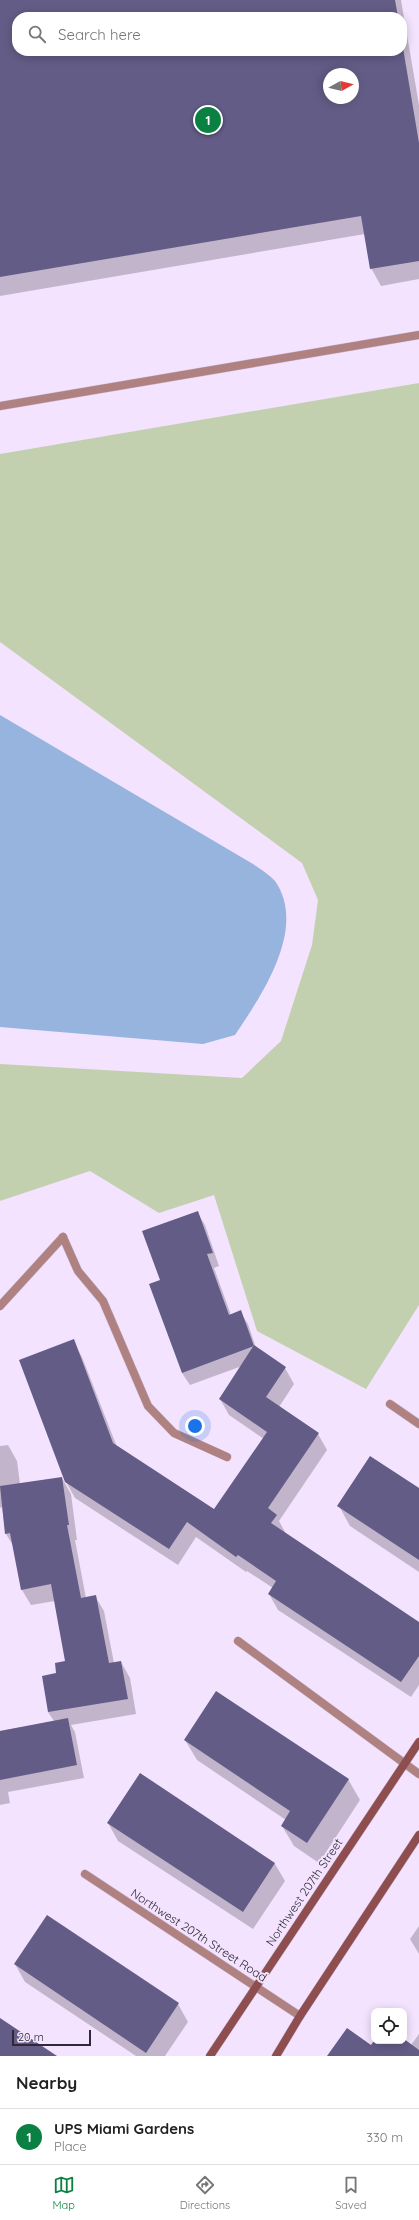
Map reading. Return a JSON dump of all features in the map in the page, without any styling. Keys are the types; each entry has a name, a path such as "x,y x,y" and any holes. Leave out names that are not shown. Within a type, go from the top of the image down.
{"street":[{"path":"0,406 419,335"},
{"path":"0,1306 63,1237 78,1271 103,1301 148,1406 174,1433 227,1457"},
{"path":"390,1404 419,1424"},
{"path":"238,1641 419,1774"},
{"name":"Northwest 207th Street","path":"210,2056 419,1742"},
{"path":"276,2056 300,2016 419,1836"},
{"name":"Northwest 207th Street Road","path":"85,1874 300,2016"}],"green space":[{"path":"419,383 419,1305 366,1389 257,1331 214,1195 159,1213 90,1171 0,1201 0,1064 242,1078 281,1041 312,945 318,900 302,863 0,642 0,454"}],"water":[{"path":"0,715 253,864 268,874 275,881 284,900 286,919 284,940 268,982 235,1035 203,1044 0,1027"}],"building":[{"path":"0,0 395,0 397,12 12,12 12,56 404,56 419,143 419,261 370,269 361,216 0,277"},
{"path":"198,1211 213,1253 207,1254 229,1315 241,1310 254,1346 182,1373 149,1284 160,1280 142,1231"},
{"path":"74,1339 113,1443 214,1509 267,1432 219,1399 254,1345 286,1367 266,1397 319,1433 268,1508 277,1515 271,1523 419,1622 419,1656 401,1682 268,1594 276,1581 238,1555 236,1557 187,1522 169,1549 65,1482 19,1360"},
{"path":"370,1456 419,1488 419,1560 337,1506"},
{"path":"62,1477 69,1525 67,1525 81,1598 96,1595 109,1663 121,1661 128,1699 48,1712 42,1676 56,1673 55,1663 65,1661 51,1584 21,1590 10,1533 5,1534 0,1486"},
{"path":"216,1691 349,1779 307,1843 281,1826 290,1811 184,1740"},
{"path":"68,1718 77,1765 0,1780 0,1731"},
{"path":"140,1773 275,1863 243,1912 107,1823"},
{"path":"47,1915 179,2003 146,2053 14,1964"},
{"path":"0,2018 57,2056 0,2056"},
{"path":"347,2028 371,2045 407,2044 407,2041 419,2050 419,2056 327,2056"}],"place":[{"name":"UPS Miami Gardens","path":"208,120"}]}
